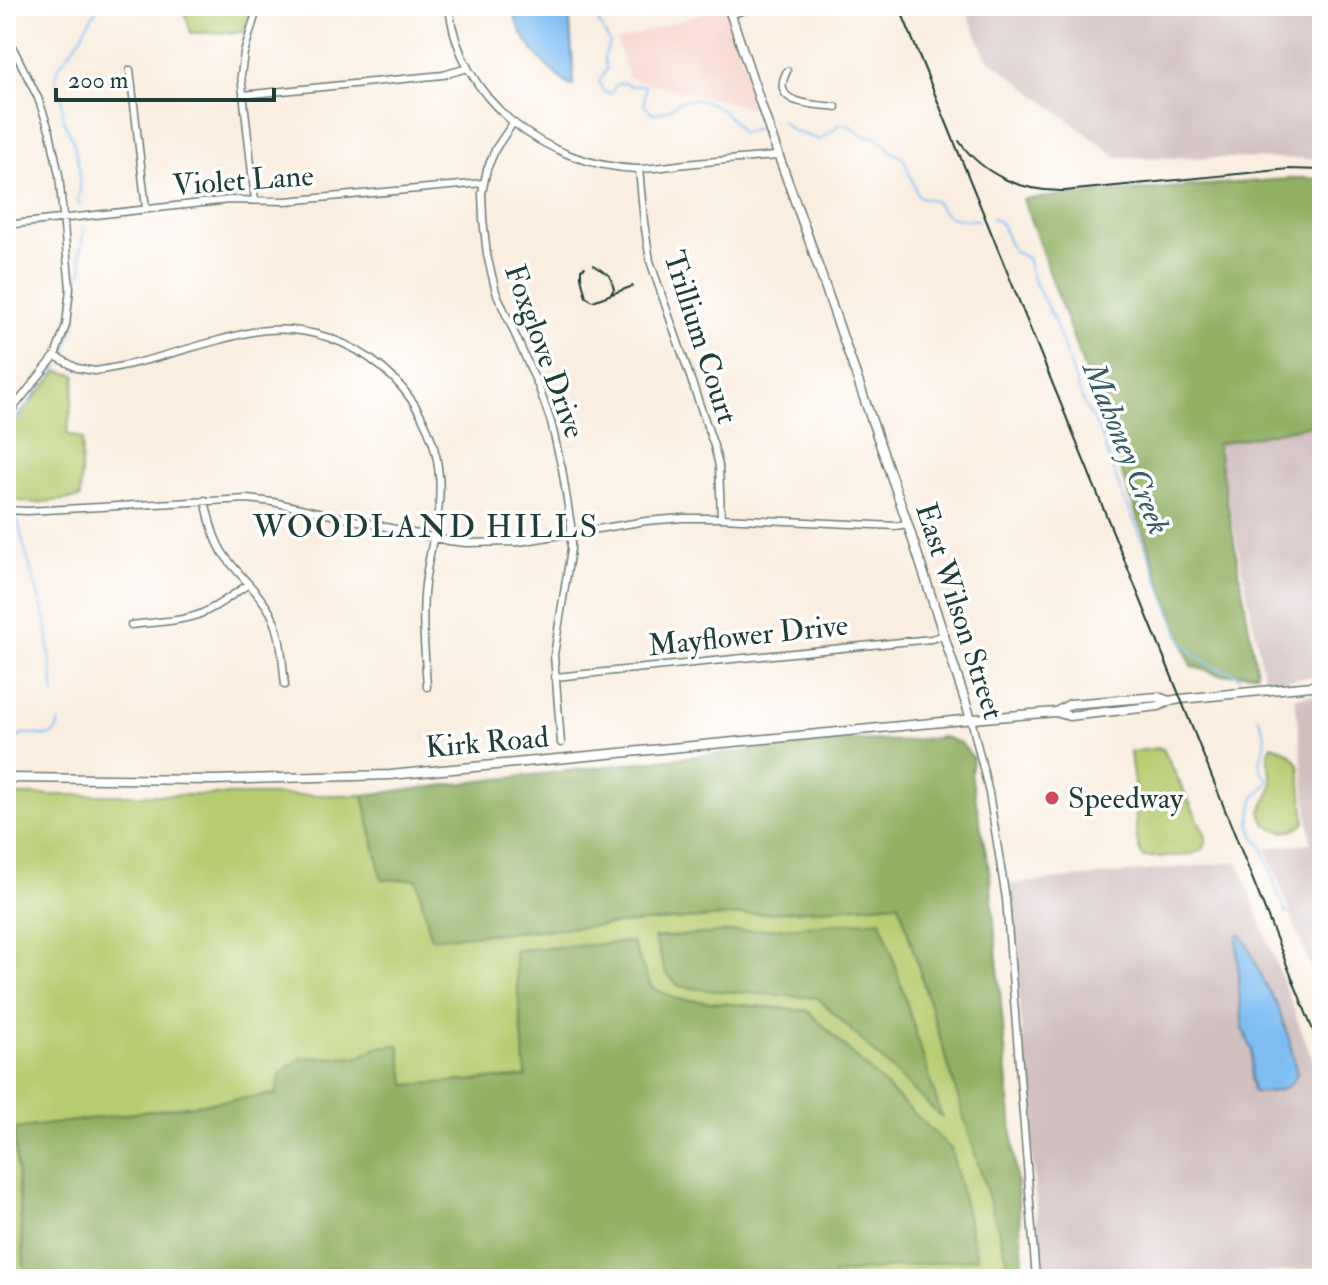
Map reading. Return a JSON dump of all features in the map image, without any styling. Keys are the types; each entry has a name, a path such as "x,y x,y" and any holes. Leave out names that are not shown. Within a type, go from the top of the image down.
{"street":[{"path":"255,200 241,75 258,6"},
{"path":"449,6 457,43 468,68 488,98 513,123 543,144 578,159 639,169 778,156"},
{"path":"729,10 757,6"},
{"name":"East Wilson Street","path":"729,10 945,635 971,719 989,793 1006,899 1034,1279"},
{"path":"6,34 38,98 50,132 59,175 70,278 66,325 55,356 6,417"},
{"path":"243,95 443,75 468,68"},
{"path":"130,70 146,209"},
{"path":"787,71 783,84 787,97 802,103 836,107"},
{"name":"Foxglove Drive","path":"513,123 492,155 483,183 483,219 500,304 539,388 551,422 572,533 554,655 561,743"},
{"name":"Trillium Court","path":"639,169 650,261 714,446 719,466 721,518"},
{"name":"Violet Lane","path":"6,225 229,200 286,201 483,183"},
{"path":"55,356 77,368 95,371 274,329 319,335 351,347 380,365 416,407 429,432 438,463 439,507 424,598 427,687"},
{"path":"205,500 217,542 266,604 277,628 285,685"},
{"path":"6,510 264,500 433,537 466,543 502,544 664,519 907,524"},
{"path":"131,625 184,619 200,614 249,584"},
{"name":"Mayflower Drive","path":"555,677 931,639 945,635"},
{"name":"Kirk Road","path":"6,778 213,780 390,775 1056,712 1070,704 1158,697 1169,701 1322,685"}],"shaded area":[{"path":"725,6 759,110 629,78 617,41"},
{"path":"964,6 1322,6 1322,159 1117,157 986,57"},
{"path":"1322,423 1322,676 1265,682 1217,444"},
{"path":"1322,694 1322,998 1266,848 1311,843 1295,697"},
{"path":"1238,862 1322,1085 1322,1268 1192,1279 1042,1279 1010,884"}],"green space":[{"path":"183,6 251,6 244,32 191,33"},
{"path":"1300,178 1322,179 1322,423 1217,444 1257,673 1220,675 1191,666 1023,199"},
{"path":"58,371 76,375 67,434 82,439 80,498 35,503 6,499 6,430"},
{"path":"944,737 961,743 973,758 971,775 990,875 1024,1271 1010,1268 899,903 431,938 417,879 382,880 363,795 856,740 901,741"},
{"path":"1272,745 1287,752 1299,764 1305,822 1291,831 1276,830 1266,825 1261,812 1272,786 1268,757"},
{"path":"1163,749 1205,834 1206,845 1193,854 1143,857 1140,851 1130,752"},
{"path":"6,795 363,795 382,879 417,879 431,938 899,903 1010,1268 1024,1271 1024,1279 834,1279 808,1011 676,999 651,988 526,1077 405,1085 399,1046 377,1047 360,1057 302,1058 277,1094 14,1129 25,1279 6,1279","holes":["881,920 941,1116 818,998"]},
{"path":"881,920 942,1118 818,998 679,986 666,973 654,938"},
{"path":"632,942 651,987 676,999 808,1011 951,1149 977,1258 834,1274 834,1279 25,1279 14,1129 276,1094 281,1072 302,1058 360,1057 377,1047 399,1045 406,1085 526,1077 514,950"}],"water":[{"path":"511,6 536,6 543,14 565,7 570,21 574,84 570,86 560,78 533,51 520,30"},
{"path":"1240,934 1277,1005 1289,1039 1297,1074 1289,1085 1279,1090 1253,1092 1252,1050 1243,1028 1239,992 1237,937"}],"waterway":[{"path":"80,206 79,167 63,118 56,74 99,6"},
{"name":"Mahoney Creek","path":"611,6 610,13 602,13 598,21 610,43 604,57 607,69 599,82 603,91 610,94 617,84 645,85 644,105 652,113 663,112 682,101 701,101 724,112 741,133 757,128"},
{"name":"Mahoney Creek","path":"781,121 793,131 820,140 840,124 847,124 862,135 875,137 893,153 903,157 918,196 935,201 948,216 978,220"},
{"name":"Mahoney Creek","path":"992,218 1000,222 1013,251 1027,258 1084,404 1100,432 1123,498 1182,642 1197,657 1239,678"},
{"path":"64,355 74,325 77,283 83,267 80,254 84,227"},
{"path":"6,427 20,416 58,365"},
{"path":"17,516 46,621 54,694"},
{"name":"Mahoney Creek","path":"1258,717 1265,739 1260,765 1268,783 1254,798 1250,824 1286,913 1291,915"},
{"path":"12,758 12,742 17,738 24,734 50,735 59,722"},
{"path":"10,792 10,798"}],"tram line":[{"path":"594,265 610,276 614,289 611,294"},
{"path":"585,267 581,269 581,277 586,297 593,301 633,286"}],"railway":[{"path":"899,6 1322,1053"},
{"path":"959,141 980,164 1006,180 1049,191 1289,169 1322,170"}],"place":[{"name":"Speedway","path":"1052,798"}],"district":[{"name":"WOODLAND HILLS","path":"426,526"}]}
